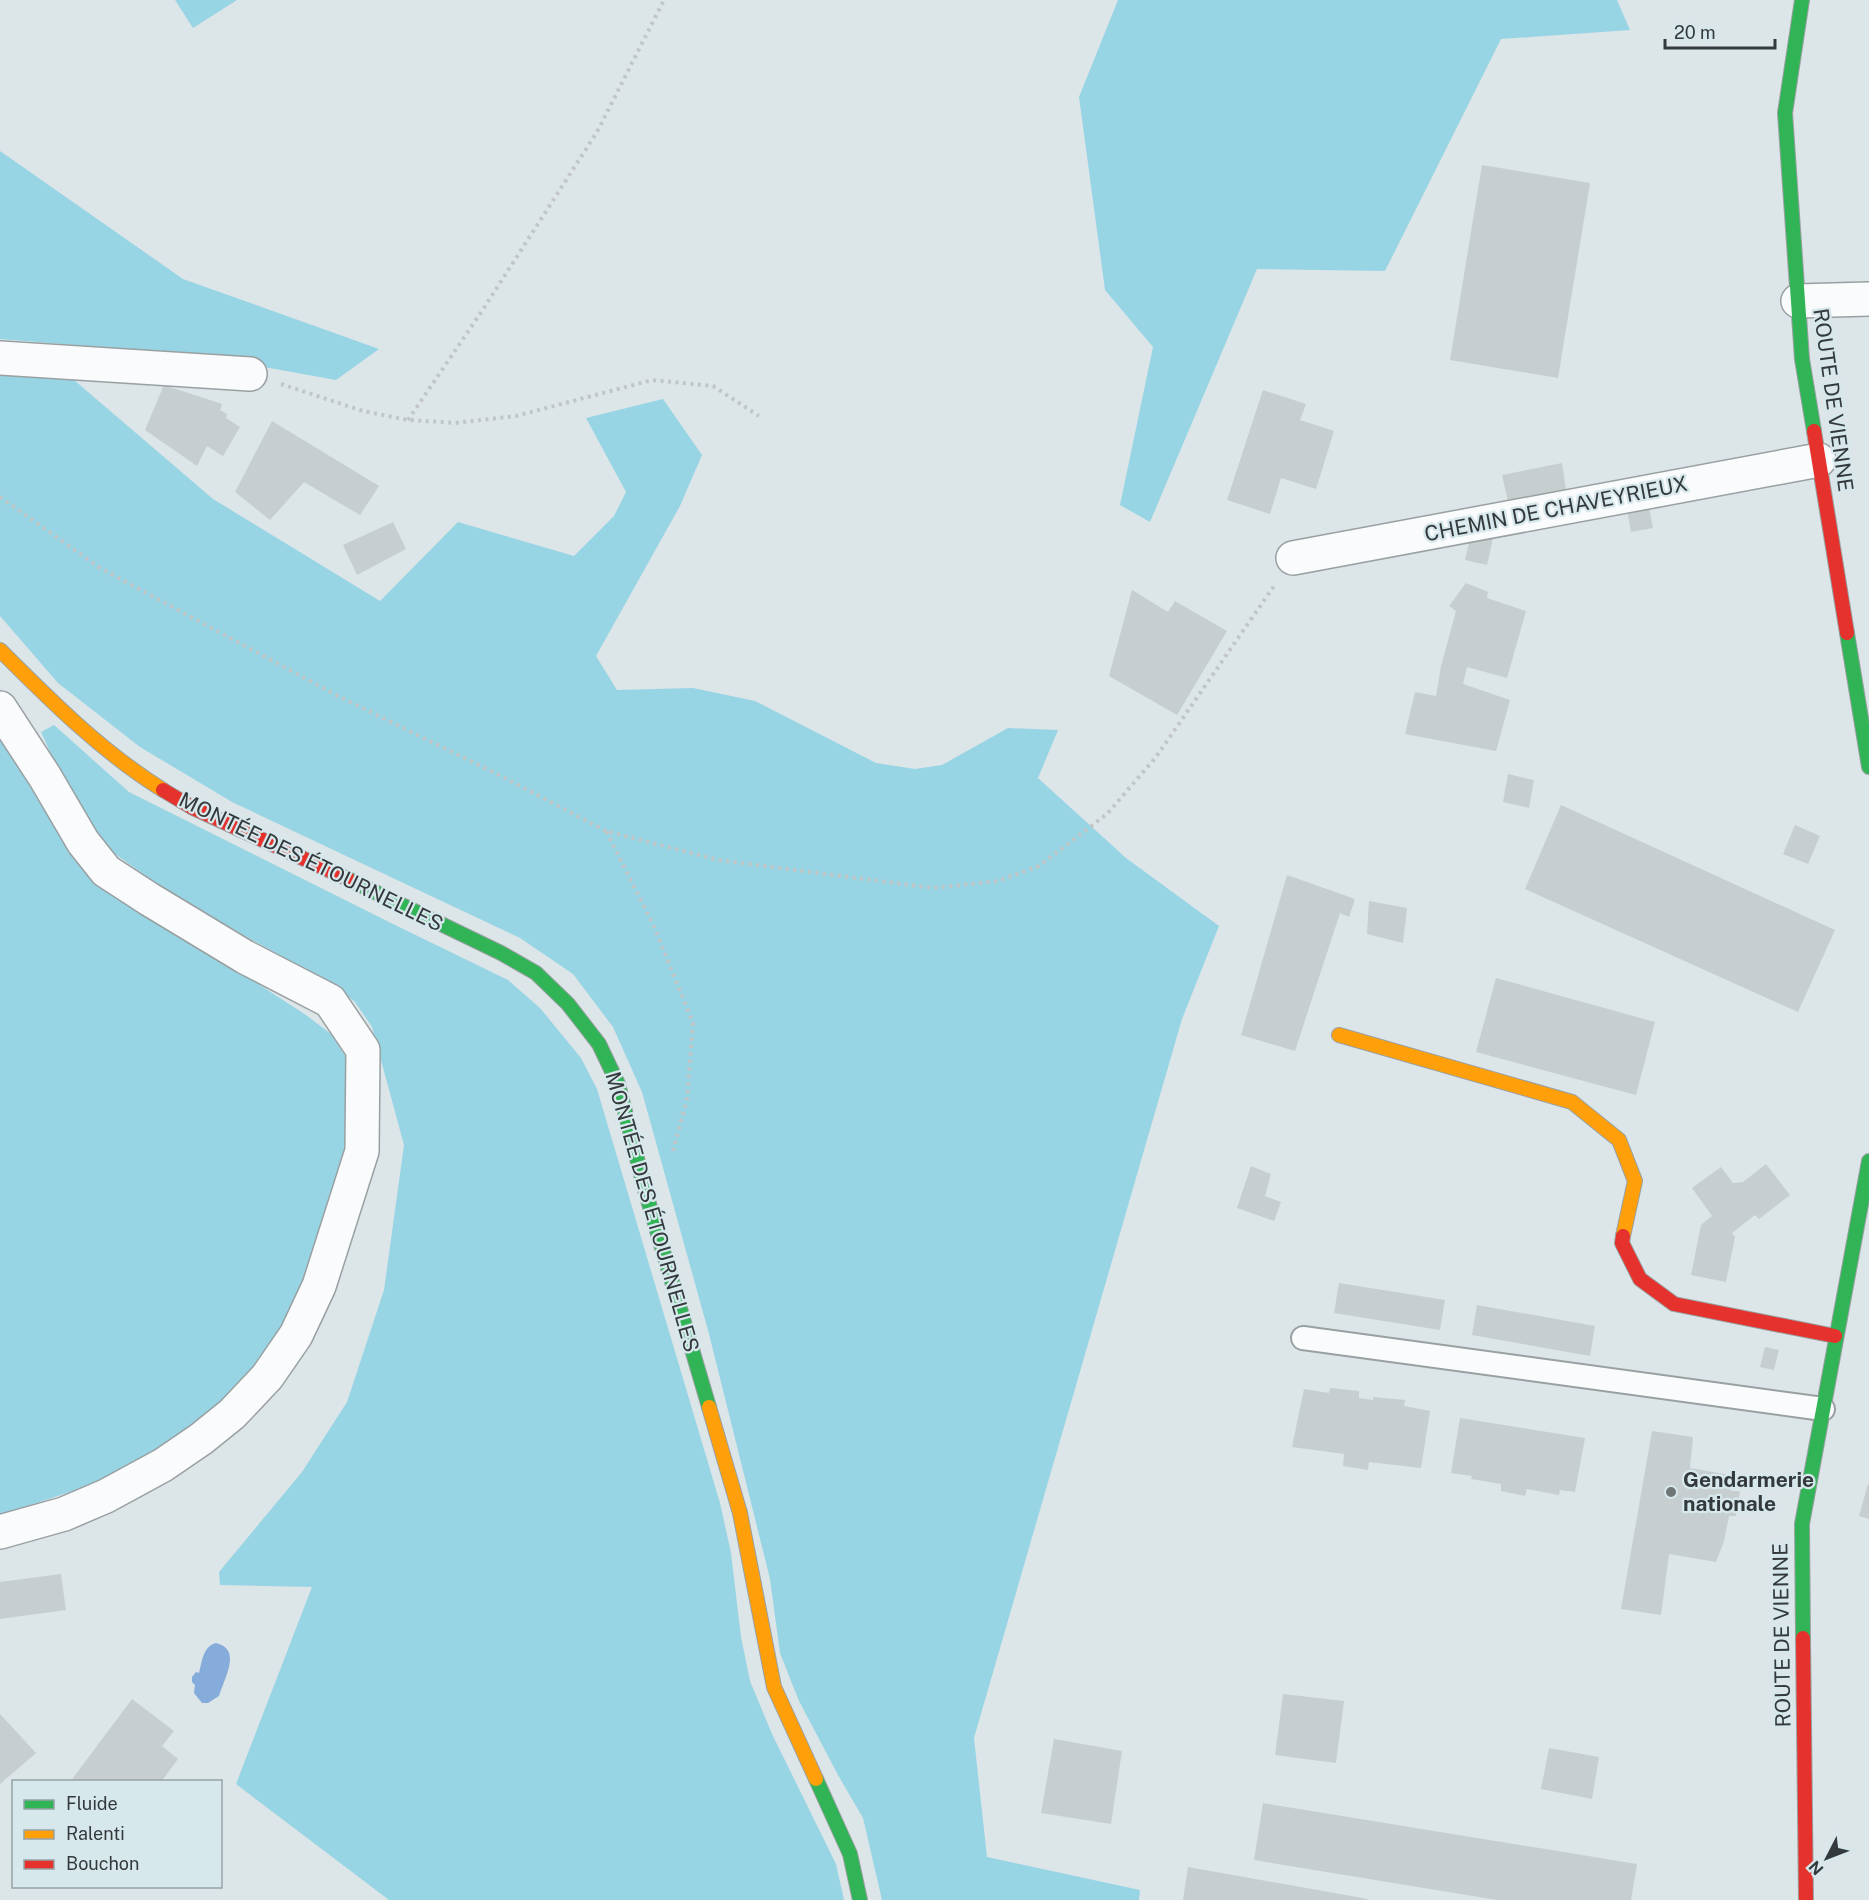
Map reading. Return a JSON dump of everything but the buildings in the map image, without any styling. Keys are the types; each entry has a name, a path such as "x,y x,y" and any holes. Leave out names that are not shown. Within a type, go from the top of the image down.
{"street":[{"name":"ROUTE DE VIENNE","path":"1802,0 1785,113 1802,359 1869,767"},
{"path":"1798,301 1869,299"},
{"path":"0,358 250,374"},
{"name":"CHEMIN DE CHAVEYRIEUX","path":"1293,558 1819,460"},
{"name":"MONTÉE DES ÉTOURNELLES","path":"0,650 68,717 135,772 193,808 379,893 501,953 536,974 568,1004 599,1044 618,1084 645,1190 740,1513 774,1687 850,1854 860,1900"},
{"path":"0,708 45,777 82,842 106,871 245,957 330,1001 363,1050 363,1140 362,1151 320,1286 296,1335 267,1377 232,1414 163,1465 106,1496 64,1514 0,1532"},
{"path":"1339,1035 1572,1102 1619,1140 1635,1181 1622,1243 1640,1279 1674,1304 1835,1336"},
{"name":"ROUTE DE VIENNE","path":"1806,1900 1802,1524 1869,1161"}],"lane":[{"path":"1303,1338 1823,1409"}],"path":[{"path":"408,420 482,311 597,132 664,0"},
{"path":"250,374 363,411 408,420 455,423 516,416 652,380 713,386 759,416"},
{"path":"0,497 100,568 338,696 499,775 606,831 718,860 933,888 999,881 1039,866 1107,814 1156,757 1293,558"},
{"path":"606,831 653,924 693,1023 687,1099 671,1160 645,1190"}],"shaded area":[{"path":"175,0 237,0 193,28"},
{"path":"1118,0 1617,0 1630,30 1501,39 1385,271 1257,269 1150,522 1120,505 1153,347 1105,290 1079,97"},
{"path":"0,151 183,279 379,349 336,380 198,355 0,339"},
{"path":"0,370 67,374 213,499 380,601 458,522 574,556 614,516 626,492 586,418 663,399 702,455 680,506 596,656 617,690 693,688 755,701 876,763 915,769 942,765 1008,728 1058,730 1038,778 1126,858 1219,926 1182,1019 974,1738 987,1857 1140,1890 1139,1900 882,1900 863,1818 799,1701 780,1653 770,1579 709,1334 642,1092 613,1027 573,974 520,938 232,802 140,747 58,683 0,616"},
{"path":"54,725 129,792 508,980 540,1008 581,1058 597,1089 720,1503 731,1553 741,1637 750,1681 772,1734 836,1864 844,1900 389,1900 236,1784 312,1587 220,1585 219,1572 302,1472 347,1402 384,1290 404,1145 372,1027 355,1002 331,983 181,901 104,846 78,813 41,732"},
{"path":"0,737 72,853 107,886 306,1015 331,1034 347,1059 353,1141 301,1301 241,1392 149,1466 0,1515"},
{"path":"216,1643 224,1646 228,1651 230,1665 219,1696 208,1703 202,1703 194,1693 195,1685 192,1677 196,1672 199,1673 208,1647"}],"traffic: fast":[{"path":"1802,0 1785,113 1802,359 1814,431"},
{"path":"1847,633 1869,767"},
{"path":"348,879 501,953 536,973 568,1004 599,1044 618,1084 645,1190 709,1407"},
{"path":"1803,1638 1802,1524 1869,1161"},
{"path":"816,1779 850,1854 860,1900"}],"traffic: slow":[{"path":"0,650 58,707 98,742 163,790"},
{"path":"1339,1035 1572,1102 1619,1140 1635,1181 1623,1236"},
{"path":"709,1407 740,1513 774,1687 816,1779"}],"traffic: jam":[{"path":"1814,431 1847,633"},
{"path":"163,790 193,808 348,879"},
{"path":"1623,1236 1622,1243 1640,1279 1674,1304 1835,1336"},
{"path":"1803,1638 1806,1900"}],"place":[{"name":"Gendarmerie nationale","path":"1671,1492"}]}
